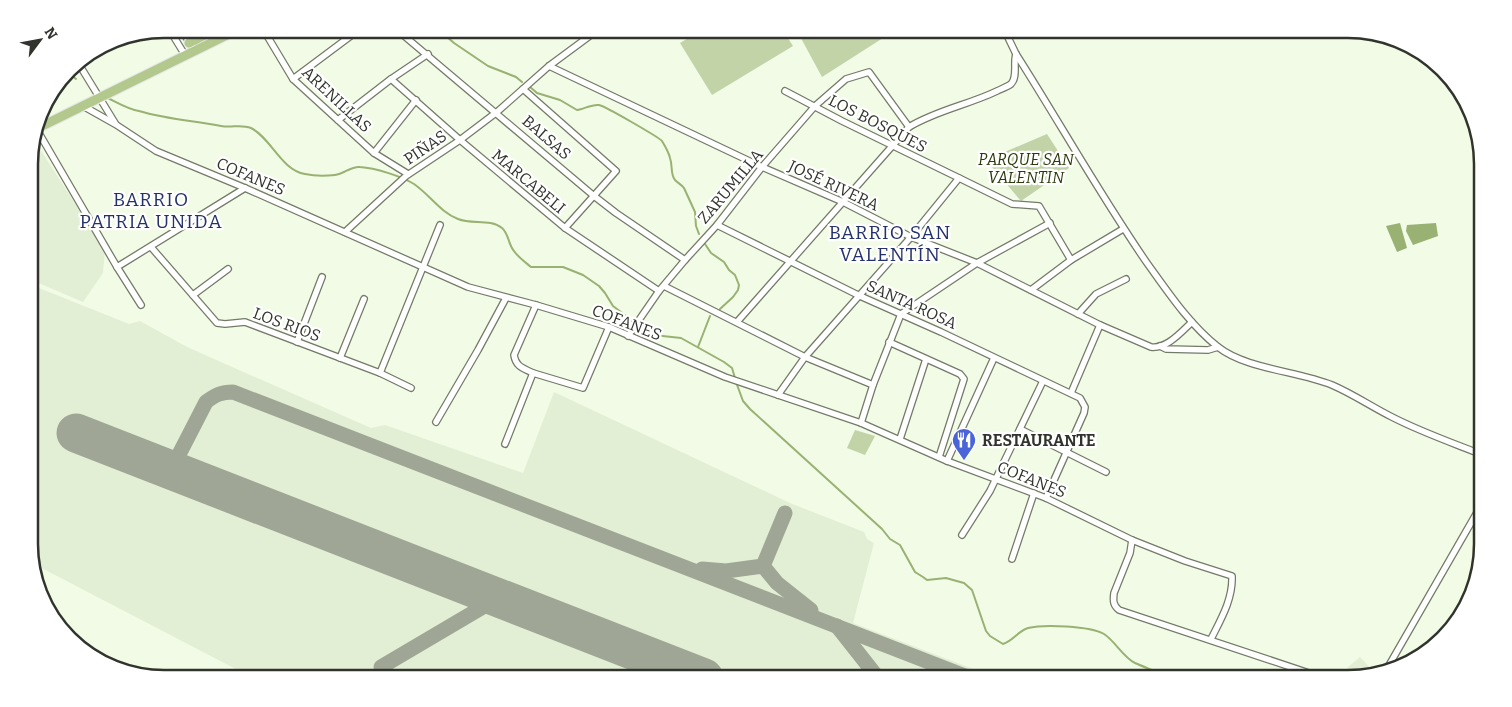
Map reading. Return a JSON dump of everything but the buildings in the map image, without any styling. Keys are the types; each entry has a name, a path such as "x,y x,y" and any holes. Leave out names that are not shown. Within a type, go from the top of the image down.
{"main road":[{"path":"189,43 199,38"},
{"path":"43,125 221,38"}],"street":[{"path":"175,38 185,55"},
{"path":"186,38 195,51"},
{"name":"ARENILLAS","path":"268,38 293,79 374,153 408,174"},
{"path":"293,79 348,38"},
{"name":"BALSAS","path":"408,38 594,196 685,260"},
{"name":"PIÑAS","path":"345,232 408,174 460,140 549,66 587,38"},
{"path":"1008,38 1016,54 1123,229 1192,322 1218,347 1238,359 1291,372 1332,385 1392,417 1474,451"},
{"path":"338,120 428,54"},
{"path":"736,322 910,127 935,113 987,96 1011,84 1015,76 1014,59 1016,54"},
{"name":"JOSÉ RIVERA","path":"549,66 762,167 843,202 911,237 976,264 1151,347 1208,350 1218,347"},
{"name":"COFANES","path":"82,68 115,124"},
{"name":"ZARUMILLA","path":"628,336 659,292 717,225 762,167 815,106 846,79 869,72 910,127"},
{"name":"MARCABELI","path":"392,79 460,140 564,228 659,292"},
{"path":"523,89 616,171 564,228"},
{"name":"LOS BOSQUES","path":"785,91 1012,204 1039,206 1050,224"},
{"path":"374,153 416,100"},
{"name":"COFANES","path":"83,106 156,150 468,287 609,327 725,377 861,423 947,461 1046,498 1132,540 1184,561 1232,576 1233,589 1227,608 1211,639"},
{"path":"41,137 141,305"},
{"path":"778,395 805,357 911,237 959,178"},
{"path":"117,267 245,188"},
{"path":"861,423 873,384 900,314 976,264 1050,224 1072,260"},
{"path":"380,373 440,225"},
{"name":"SANTA ROSA","path":"717,225 860,296 1071,393"},
{"path":"1031,290 1072,260 1123,229"},
{"name":"LOS RIOS","path":"151,246 217,323 245,322 380,373 411,388"},
{"path":"193,295 228,269"},
{"path":"298,342 322,277"},
{"path":"1078,314 1096,294 1126,279"},
{"path":"664,286 805,357 873,384"},
{"path":"436,422 506,298"},
{"path":"340,358 364,299"},
{"path":"536,305 514,355 515,362 519,367 533,373 584,388 609,327"},
{"path":"1160,346 1173,339 1192,322"},
{"path":"1046,498 1085,407 1080,398 1071,393 1100,324"},
{"path":"889,342 960,374 964,378 938,457"},
{"path":"947,461 994,358"},
{"path":"900,439 926,359"},
{"path":"505,444 533,373"},
{"path":"962,535 996,479 1043,381"},
{"path":"1020,429 1106,472"},
{"path":"1012,560 1034,493"},
{"path":"1392,662 1474,518"},
{"path":"1132,540 1130,553 1114,593 1113,600 1119,610 1298,669"}],"shaded area":[{"path":"39,148 105,250 103,273 83,302 38,283"},
{"path":"1400,223 1407,248 1397,252 1386,226"},
{"path":"1436,223 1438,236 1413,245 1406,231 1407,225"},
{"path":"38,288 129,324 140,321 187,347 371,428 385,425 523,473 554,392 790,503 864,532 867,539 874,543 853,623 974,669 238,670 40,567 38,543"},
{"path":"1360,657 1370,667 1356,669 1346,669"}],"green space":[{"path":"688,38 788,38 793,46 712,95 680,43"},
{"path":"801,38 883,38 822,77"},
{"name":"PARQUE SAN VALENTIN","path":"1047,134 1069,168 1021,201 986,160"},
{"path":"855,430 875,436 865,455 847,448"}],"waterway":[{"path":"448,38 488,66 516,77 522,82"},
{"path":"530,87 537,93 560,100 577,110 599,105 632,122 662,141 669,156 673,178 684,188 695,212 696,226 699,234"},
{"path":"108,98 131,109 159,116 221,126 244,126 251,128 264,139 289,167 305,174 335,175 360,167 402,178 420,188 440,208 452,216 463,221 492,223 502,228 516,253 531,267 563,267 583,275 599,286 613,306 630,319 644,334 681,338 724,362 732,368 735,378"},
{"path":"705,244 711,253 724,262 735,275 739,285 733,297 720,309"},
{"path":"698,347 710,316"},
{"path":"736,382 743,401 750,409 882,529 890,539 900,545 915,572 927,580 946,578 964,583 972,590 986,631 990,636 1003,644 1028,628 1055,626 1088,629 1104,634 1127,657 1150,669"}],"taxiway":[{"path":"171,470 206,402 218,394 233,392 948,669"},
{"path":"763,566 785,513"},
{"path":"702,569 726,571 763,566 777,583 811,610"},
{"path":"381,667 498,598"},
{"path":"837,626 871,669"}],"runway":[{"path":"76,433 682,670"}],"place":[{"name":"RESTAURANTE","path":"964,461"}],"district":[{"name":"BARRIO PATRIA UNIDA","path":"151,210"},
{"name":"BARRIO SAN VALENTÍN","path":"890,243"}]}
